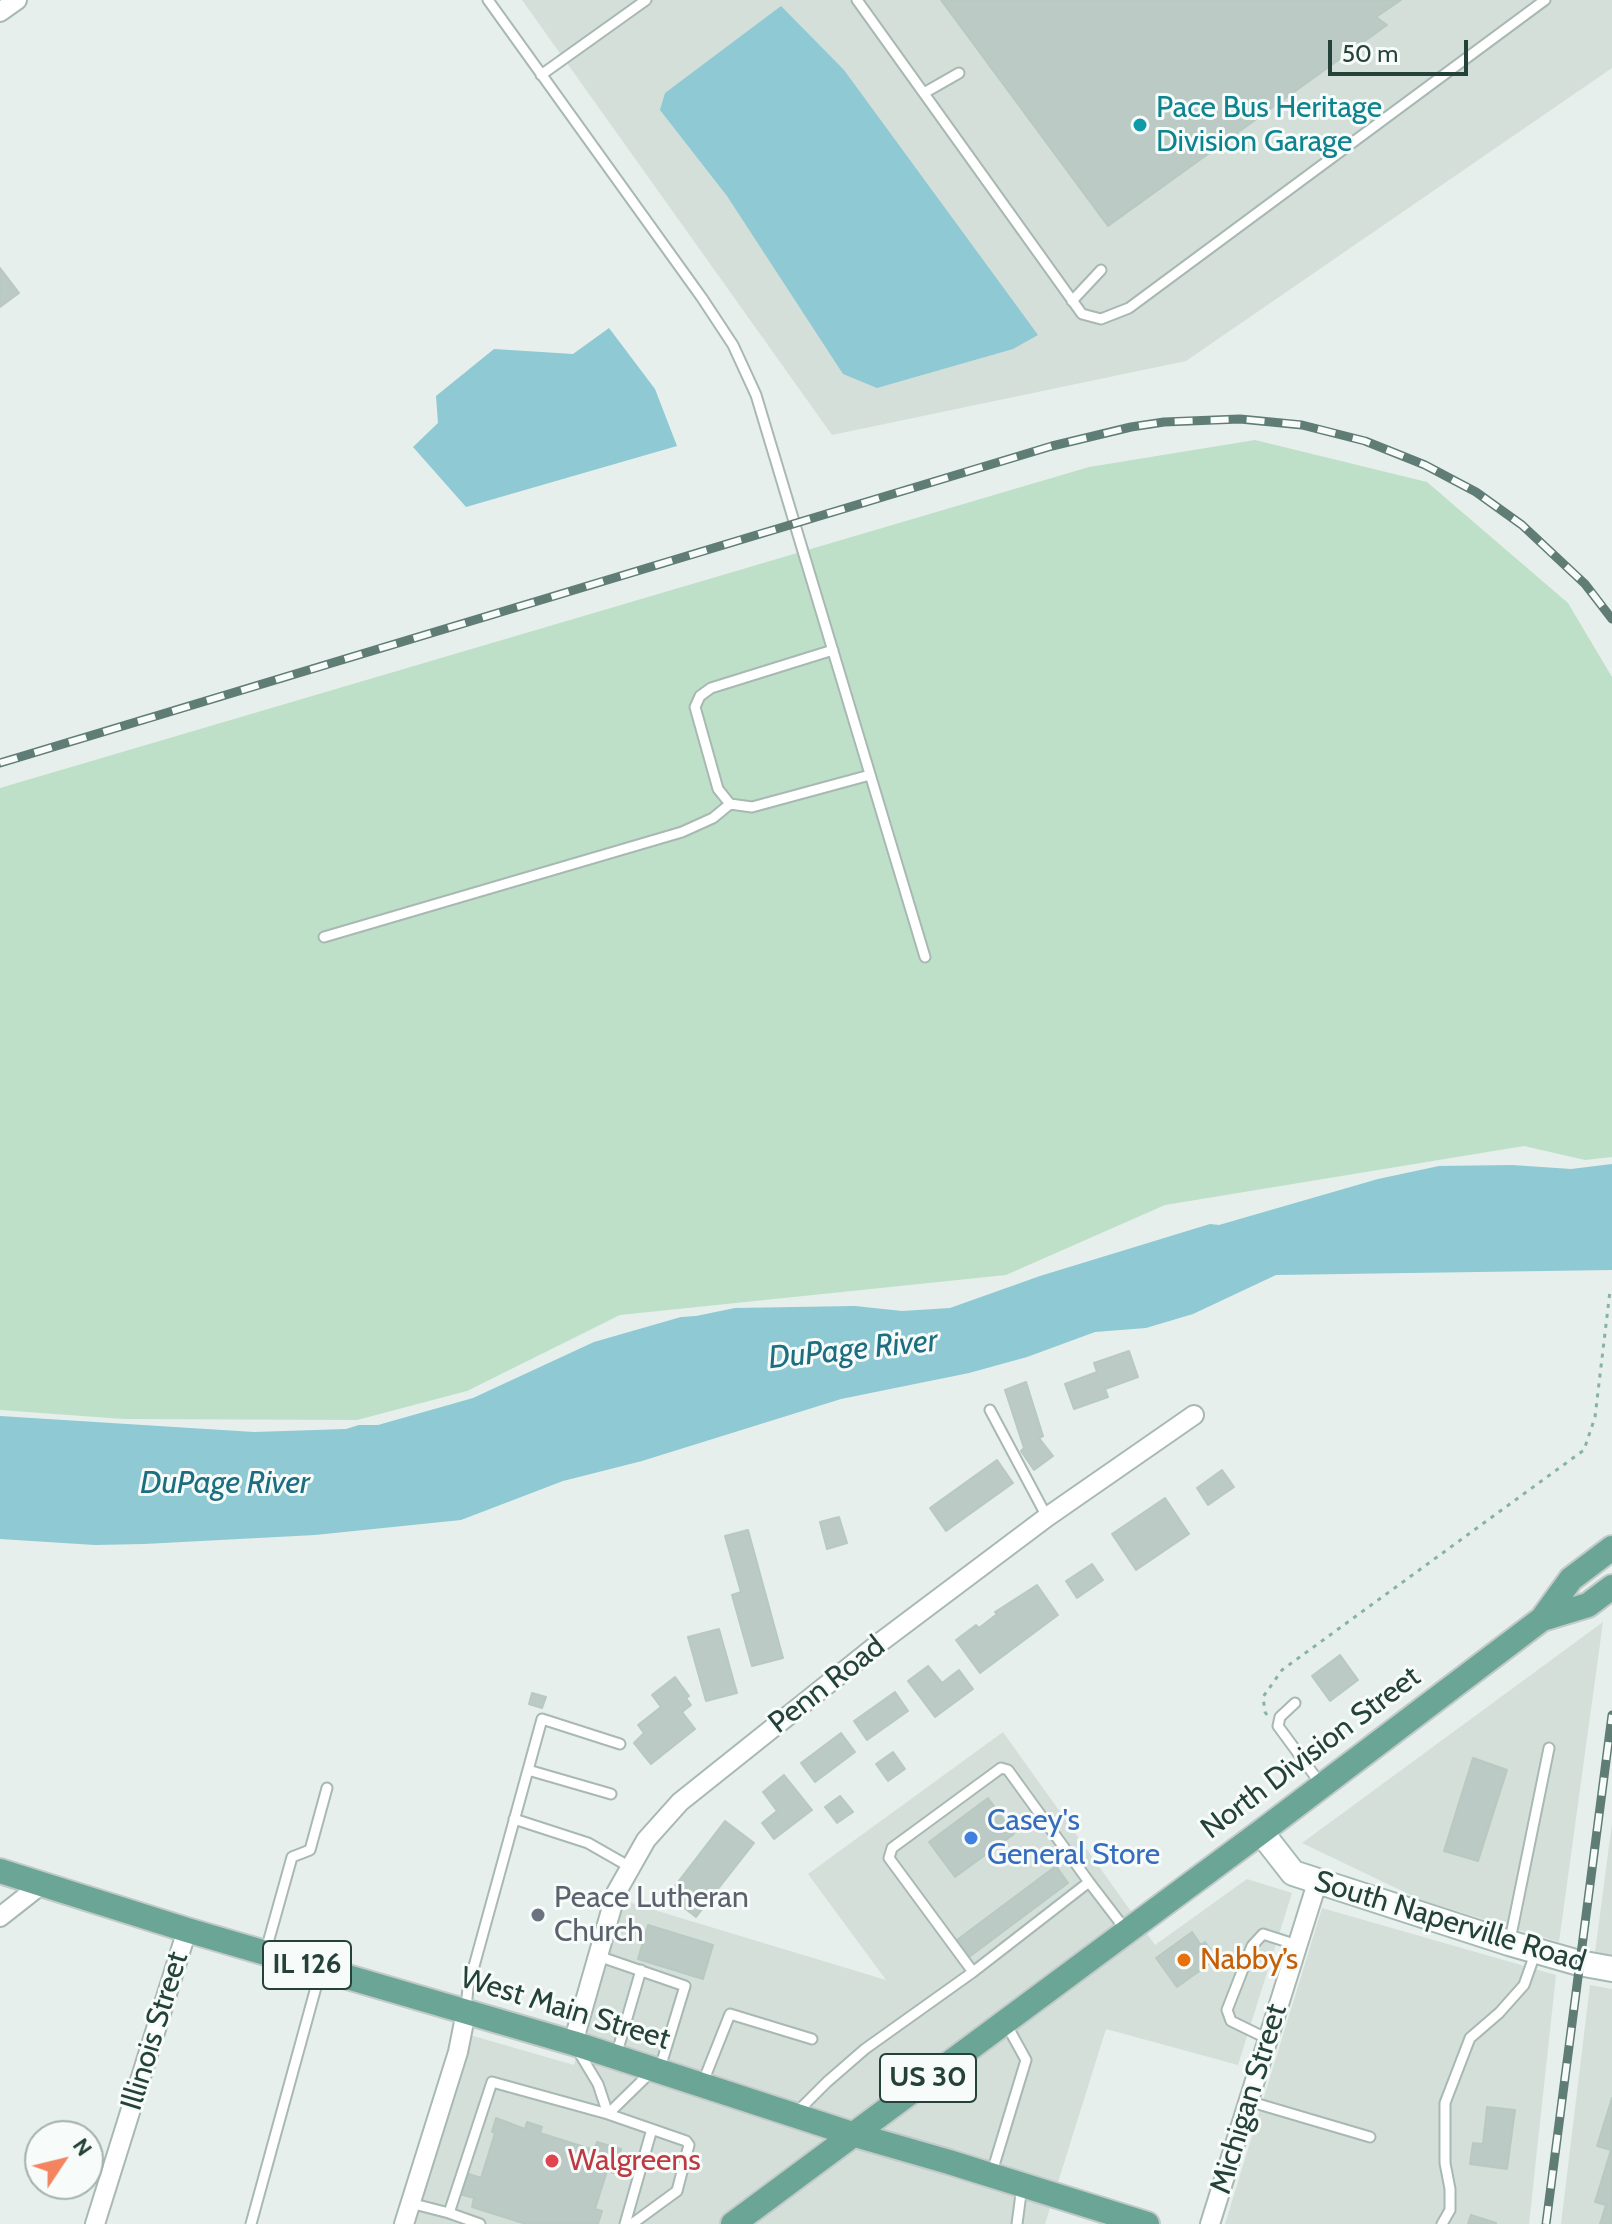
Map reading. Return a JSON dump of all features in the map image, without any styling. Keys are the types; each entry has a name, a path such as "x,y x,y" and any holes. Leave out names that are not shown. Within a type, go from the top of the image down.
{"main road":[{"name":"North Division Street","path":"733,2224 1542,1619 1571,1579 1612,1548"},
{"name":"North Division Street","path":"1542,1619 1588,1605 1612,1587"},
{"name":"South Naperville Road","path":"1261,1832 1293,1873 1317,1883 1536,1951 1612,1969"},
{"name":"West Main Street","path":"0,1871 187,1930 573,2043 852,2134 1147,2224"}],"street":[{"path":"0,12 17,0"},
{"name":"Penn Road","path":"573,2043 616,1893 664,1818 706,1779 1047,1517 1194,1415"},
{"name":"Michigan Street","path":"1210,2224 1317,1883"},
{"path":"0,1917 42,1884"},
{"name":"Illinois Street","path":"95,2224 187,1930"},
{"path":"404,2224 458,2052 466,2012"}],"lane":[{"path":"488,0 702,298 733,345 756,395 925,957"},
{"path":"541,75 646,0"},
{"path":"857,0 1072,301 1082,314 1101,319 1129,308 1545,0"},
{"path":"924,93 959,73"},
{"path":"1072,301 1101,270"},
{"path":"833,650 711,688 700,696 695,707 718,789 730,804 752,807 870,775"},
{"path":"324,937 682,832 713,818 730,804"},
{"path":"990,1410 1047,1517"},
{"path":"1295,1703 1280,1717 1278,1726 1322,1786"},
{"path":"466,2012 468,1988 542,1719 620,1744"},
{"path":"1509,1943 1549,1748"},
{"path":"973,1972 889,1858 892,1848 1001,1768 1008,1770 1127,1931"},
{"path":"528,1770 611,1794"},
{"path":"265,1953 292,1857 310,1850 327,1788"},
{"path":"514,1819 588,1843 630,1867"},
{"path":"794,2115 865,2049 973,1972 1089,1882"},
{"path":"1268,2039 1231,2021 1227,2010 1252,1946 1263,1934 1297,1945"},
{"path":"1442,2224 1450,2210 1445,2163 1445,2103 1470,2038 1499,2013 1524,1985 1536,1951"},
{"path":"598,1956 685,1986 657,2070 608,2114"},
{"path":"251,2224 321,1969"},
{"path":"616,2057 641,1970"},
{"path":"701,2085 730,2014 812,2039"},
{"path":"992,2175 1026,2060 1005,2022"},
{"path":"573,2043 598,2084 608,2114"},
{"path":"449,2213 492,2082 608,2114 686,2141 689,2145 677,2191 632,2224"},
{"path":"1248,2101 1370,2137"},
{"path":"625,2224 652,2129"},
{"path":"1017,2224 1022,2186"},
{"path":"410,2203 480,2224"}],"path":[{"path":"1278,1726 1265,1712 1263,1697 1282,1670 1584,1450 1595,1417 1610,1291"}],"shaded area":[{"path":"522,0 1612,0 1612,68 1186,361 832,435"},
{"path":"1603,1622 1559,1942 1423,1901 1302,1843"},
{"path":"1003,1732 1155,1945 1247,1879 1292,1893 1238,2065 1106,2029 1045,2224 413,2224 463,2033 574,2065 618,1899 886,1980 808,1874"},
{"path":"1612,1823 1612,1963 1594,1960"},
{"path":"1322,1908 1556,1975 1529,2224 1225,2224"},
{"path":"1590,1985 1612,1989 1612,2224 1561,2224"}],"green space":[{"path":"1255,440 1427,482 1568,603 1612,677 1612,1157 1585,1160 1524,1146 1165,1205 1006,1275 620,1315 467,1391 357,1420 124,1419 0,1410 0,788 1089,467"}],"water":[{"path":"781,6 844,70 1038,335 1013,349 877,388 843,374 727,196 660,110 665,93"},
{"path":"609,328 655,389 677,446 466,507 413,447 438,423 436,396 494,349 573,354"},
{"name":"DuPage River","path":"1612,1164 1612,1270 1276,1275 1193,1314 1146,1328 1095,1332 1027,1357 969,1373 841,1399 642,1461 563,1481 461,1520 315,1535 144,1544 95,1545 0,1539 0,1416 254,1432 378,1425 473,1398 594,1342 681,1317 735,1308 855,1306 902,1311 950,1308 1040,1276 1210,1224 1219,1225 1378,1179 1439,1166 1512,1165 1571,1169"}],"building":[{"name":"Pace Bus Heritage Division Garage","path":"941,0 1401,0 1376,17 1387,25 1108,226"},
{"path":"0,268 19,293 0,307"},
{"path":"1129,1351 1138,1377 1105,1389 1108,1397 1074,1409 1065,1384 1097,1372 1094,1363"},
{"path":"1026,1382 1043,1436 1039,1438 1053,1456 1034,1470 1021,1451 1024,1448 1005,1390"},
{"path":"997,1460 1013,1483 946,1531 930,1508"},
{"path":"1222,1470 1234,1487 1208,1505 1197,1488"},
{"path":"1165,1498 1189,1534 1136,1570 1112,1534"},
{"path":"839,1517 847,1543 827,1549 820,1522"},
{"path":"748,1530 783,1658 752,1666 732,1595 741,1592 725,1536"},
{"path":"1092,1564 1103,1580 1077,1598 1066,1581"},
{"path":"1037,1585 1058,1615 980,1673 956,1640 976,1625 979,1628 997,1614 995,1612"},
{"path":"719,1629 737,1693 706,1701 688,1637"},
{"path":"1340,1655 1358,1680 1330,1701 1312,1676"},
{"path":"928,1666 942,1683 959,1670 973,1689 935,1717 908,1681"},
{"path":"675,1677 689,1696 686,1698 691,1705 682,1712 695,1729 651,1764 634,1743 644,1733 638,1725 661,1707 652,1695"},
{"path":"895,1692 908,1711 867,1740 854,1721"},
{"path":"532,1693 546,1697 542,1708 529,1704"},
{"path":"841,1733 855,1752 815,1782 801,1763"},
{"path":"893,1752 905,1769 888,1781 876,1764"},
{"path":"1473,1758 1507,1770 1478,1861 1444,1851"},
{"path":"784,1775 812,1810 774,1839 762,1823 777,1811 763,1792"},
{"path":"840,1796 853,1812 837,1823 825,1807"},
{"name":"Casey's General Store","path":"988,1798 1014,1834 955,1877 929,1842"},
{"path":"725,1821 754,1843 696,1917 668,1895"},
{"name":"Casey's General Store","path":"1056,1866 1068,1883 969,1957 957,1940"},
{"path":"648,1925 713,1945 703,1979 638,1959"},
{"name":"Nabby’s","path":"1192,1932 1201,1945 1205,1942 1210,1949 1205,1953 1212,1962 1177,1987 1156,1958"},
{"path":"1612,2098 1612,2224 1600,2224 1606,2205 1595,2202 1611,2150 1597,2146"},
{"path":"1487,2107 1515,2110 1507,2169 1470,2164 1473,2143 1483,2144"},
{"name":"Walgreens","path":"496,2118 525,2129 527,2122 542,2127 540,2133 594,2150 597,2142 621,2149 614,2173 607,2171 595,2209 602,2211 598,2224 526,2224 472,2207 474,2198 459,2194 466,2173 481,2178 495,2133 492,2132"},
{"path":"1471,2215 1496,2223 1496,2224 1468,2224"}],"railway":[{"path":"0,763 1052,446 1164,422 1240,419 1302,425 1365,441 1425,465 1476,492 1522,525 1585,584 1612,619"},
{"path":"1546,2224 1612,1715"}],"place":[{"name":"Pace Bus Heritage Division Garage","path":"1140,125"},
{"name":"Casey's General Store","path":"971,1838"},
{"name":"Peace Lutheran Church","path":"538,1915"},
{"name":"Nabby’s","path":"1184,1960"},
{"name":"Walgreens","path":"552,2161"}]}
